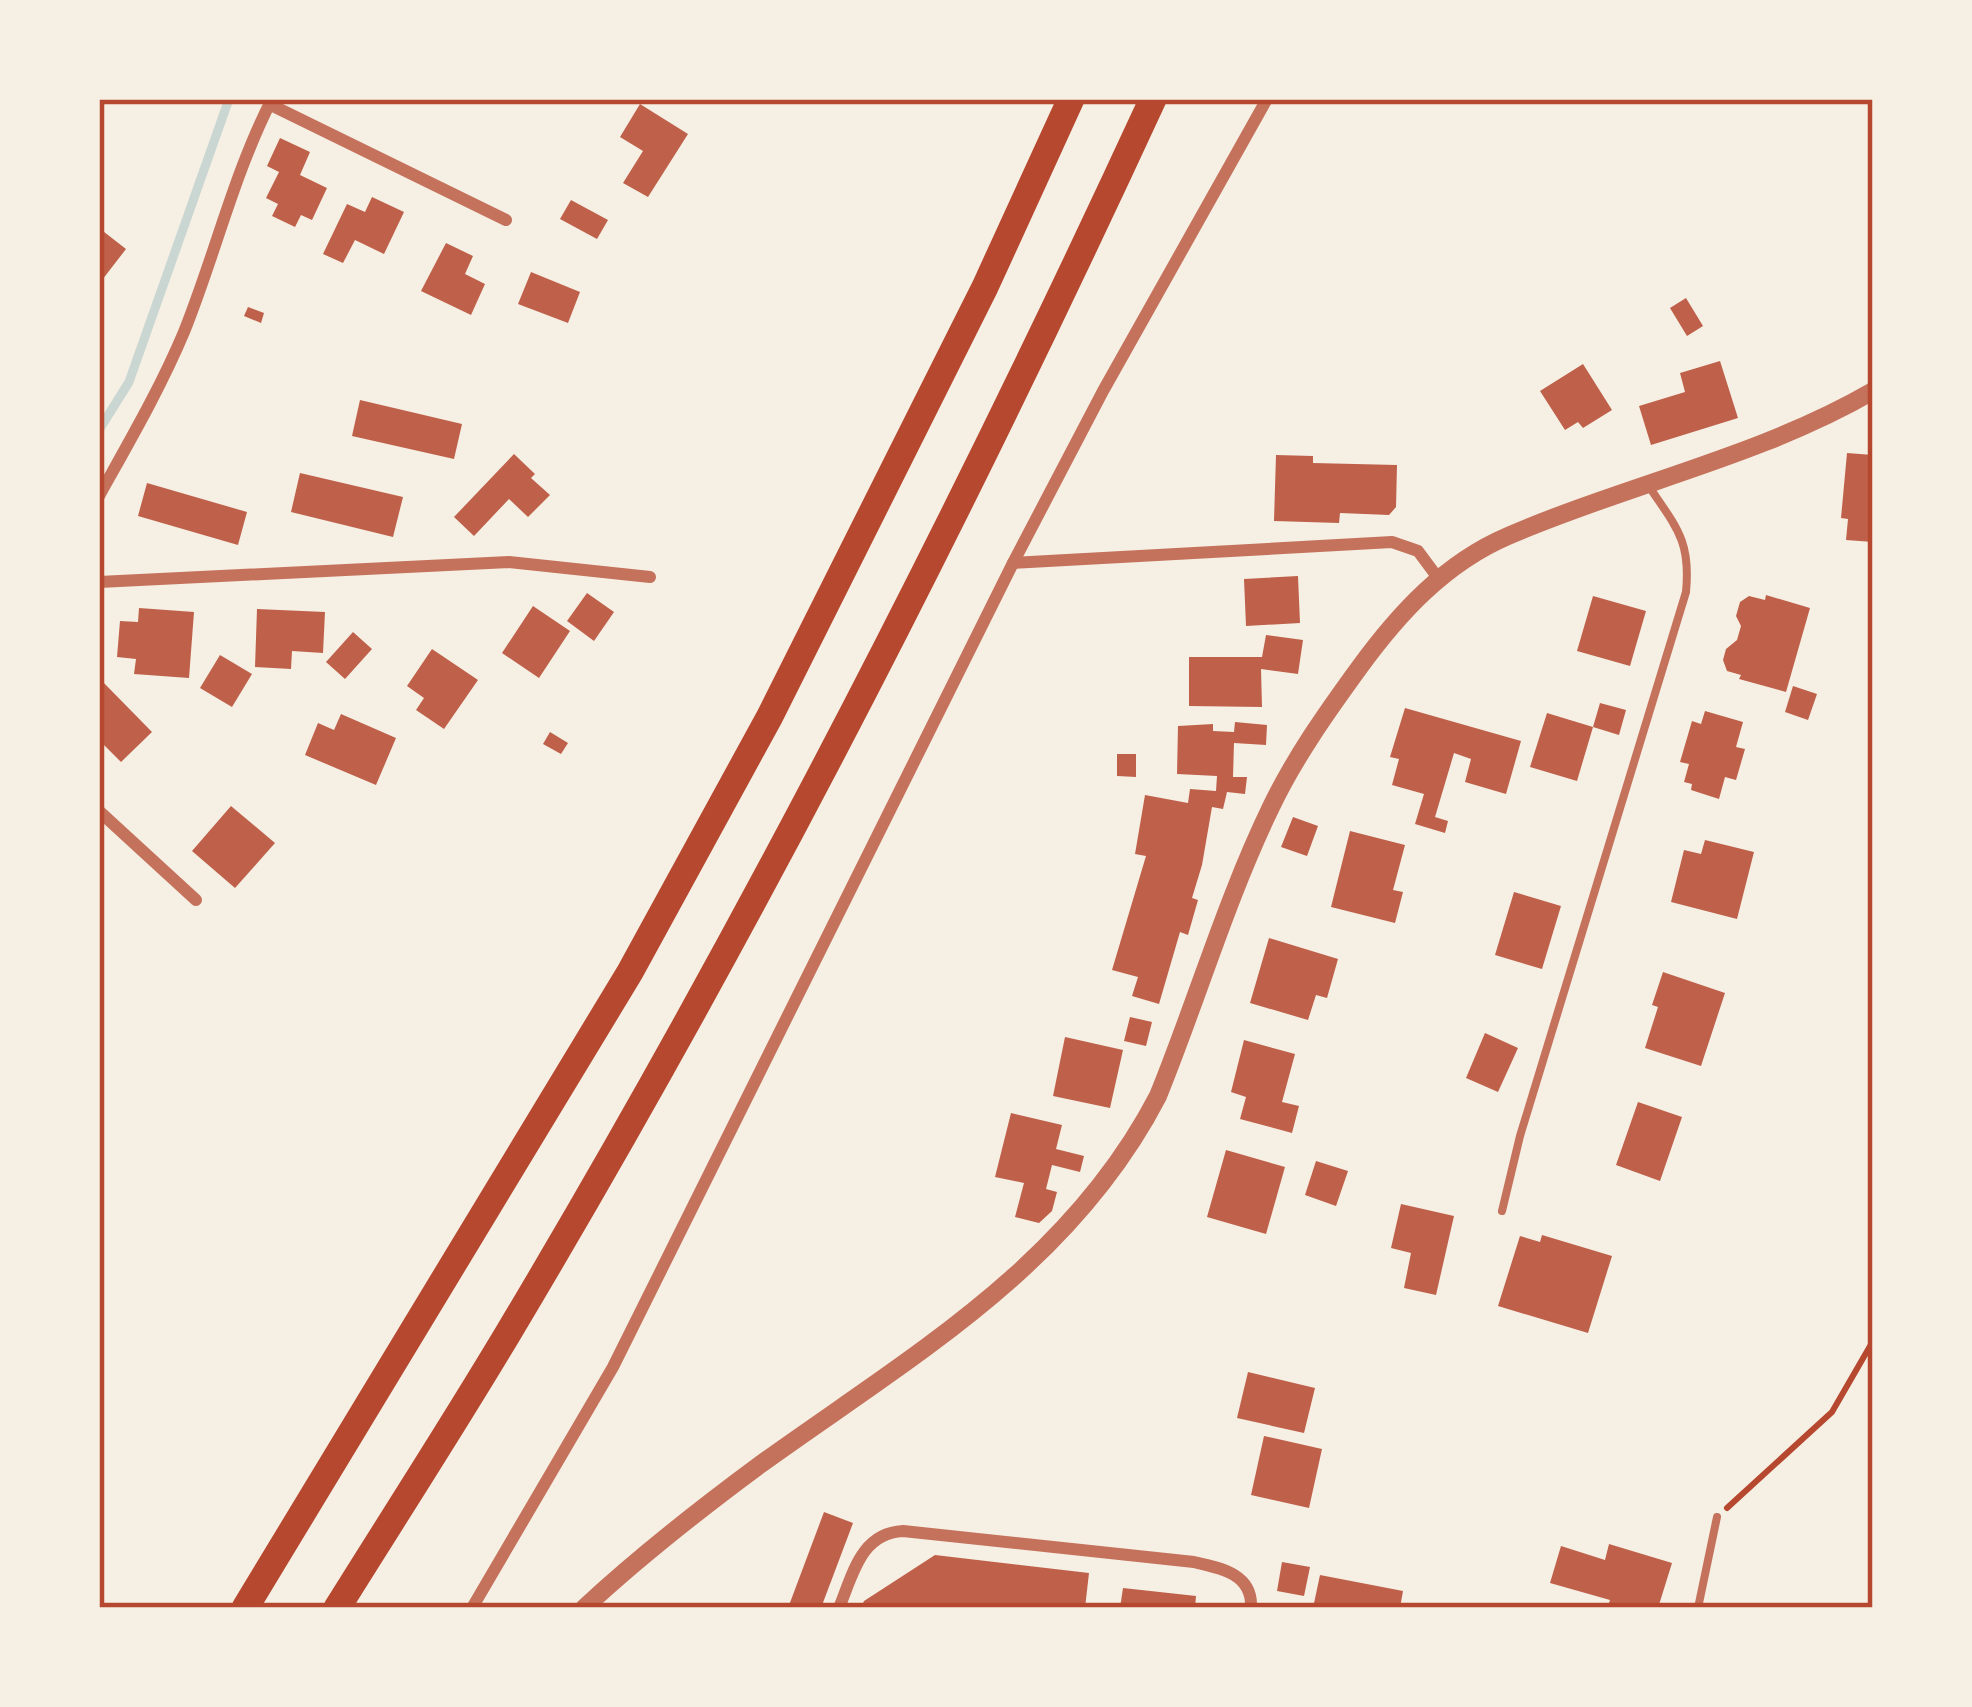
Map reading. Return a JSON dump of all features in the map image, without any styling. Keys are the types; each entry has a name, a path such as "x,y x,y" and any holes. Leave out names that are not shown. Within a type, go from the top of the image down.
{"highway":[{"path":"245,1608 630,971 781,694 985,287 1071,99"},
{"path":"338,1608 521,1310 835,748 1051,320 1153,99"}],"street":[{"path":"472,1608 613,1367 1013,563 1102,391 1267,99"},
{"path":"99,496 184,332 271,101 506,220"},
{"path":"584,1608 761,1464 984,1304 1077,1215 1114,1170 1158,1096 1250,852 1298,756 1371,651 1438,578 1508,536 1785,435 1873,391"},
{"path":"1013,563 1377,542 1418,551 1438,578"},
{"path":"99,582 509,562 650,577"},
{"path":"99,811 196,900"},
{"path":"839,1608 865,1550 888,1532 1194,1562 1237,1575 1252,1597 1251,1608"}],"lane":[{"path":"1502,1211 1520,1136 1686,592 1688,566 1681,535 1647,484"},
{"path":"1698,1608 1717,1517"}],"path":[{"path":"1717,1517 1832,1412 1873,1341"}],"building":[{"path":"640,104 688,134 648,197 623,183 643,151 620,137"},
{"path":"280,138 310,152 300,175 327,188 312,220 301,215 295,227 272,216 278,204 266,198 279,172 267,166"},
{"path":"372,197 404,212 384,254 355,240 343,263 323,254 347,204 365,212"},
{"path":"571,200 608,220 597,239 560,219"},
{"path":"99,228 126,249 99,284"},
{"path":"446,243 473,256 465,274 485,284 471,315 421,291"},
{"path":"531,272 580,292 568,323 518,304"},
{"path":"1686,298 1703,326 1687,336 1670,308"},
{"path":"248,307 264,313 261,323 244,316"},
{"path":"1720,361 1738,418 1651,445 1639,406 1685,392 1680,373"},
{"path":"1583,364 1612,410 1583,428 1578,422 1565,430 1540,391"},
{"path":"360,400 462,424 454,459 352,436"},
{"path":"1847,453 1873,455 1873,542 1846,540 1848,519 1841,518"},
{"path":"514,454 550,495 528,517 509,499 474,536 454,517"},
{"path":"1276,455 1313,456 1313,463 1397,465 1396,507 1389,515 1340,513 1339,523 1274,521"},
{"path":"300,473 403,497 393,537 291,512"},
{"path":"147,483 247,512 238,545 138,516"},
{"path":"1298,576 1300,623 1246,626 1244,579"},
{"path":"587,593 614,612 594,641 567,621"},
{"path":"1766,595 1810,608 1786,692 1739,679 1741,675 1727,671 1723,660 1726,649 1737,640 1740,602 1749,596 1765,600"},
{"path":"1593,596 1646,611 1630,666 1577,651"},
{"path":"533,606 570,631 539,678 502,653"},
{"path":"139,608 194,612 189,678 134,674 136,659 117,657 120,621 138,622"},
{"path":"257,609 325,612 323,653 292,651 291,669 255,667"},
{"path":"353,632 372,649 345,679 326,662"},
{"path":"1266,635 1303,640 1298,674 1261,669 1262,707 1189,706 1189,657 1262,657"},
{"path":"432,649 478,680 444,729 416,710 424,698 407,686"},
{"path":"220,655 252,674 232,707 200,688"},
{"path":"101,680 152,732 121,762 99,740"},
{"path":"1793,686 1817,694 1808,720 1785,712"},
{"path":"1600,703 1626,710 1619,735 1593,727"},
{"path":"1405,708 1521,741 1506,794 1465,782 1471,759 1454,753 1435,817 1448,821 1445,833 1415,824 1424,794 1392,785 1399,759 1390,757"},
{"path":"1705,711 1743,722 1736,747 1745,749 1736,780 1725,777 1719,799 1691,790 1692,784 1684,782 1689,764 1680,762 1692,721 1701,724"},
{"path":"1547,713 1593,727 1577,781 1530,767"},
{"path":"341,714 396,738 376,785 305,755 318,723 334,730"},
{"path":"1235,722 1267,725 1266,745 1234,743 1233,777 1247,777 1245,794 1227,792 1223,809 1212,807 1192,898 1198,900 1188,935 1180,932 1159,1004 1132,996 1138,977 1112,970 1146,856 1135,854 1145,795 1188,803 1190,789 1216,791 1217,776 1177,774 1178,726 1213,724 1213,731 1234,732"},
{"path":"550,732 568,743 561,754 543,744"},
{"path":"1117,754 1136,754 1136,777 1117,776"},
{"path":"231,806 275,843 235,888 192,851"},
{"path":"1293,817 1318,826 1307,856 1281,847"},
{"path":"1350,831 1405,845 1393,890 1403,892 1395,923 1331,907"},
{"path":"1705,840 1754,852 1737,919 1671,902 1684,850 1701,854"},
{"path":"1514,892 1561,906 1542,969 1495,955"},
{"path":"1269,938 1338,959 1327,998 1316,995 1308,1020 1250,1003"},
{"path":"1663,972 1725,993 1701,1066 1645,1048"},
{"path":"1130,1017 1152,1022 1146,1046 1124,1041"},
{"path":"1485,1033 1518,1048 1498,1092 1466,1078"},
{"path":"1065,1037 1123,1050 1110,1108 1053,1096"},
{"path":"1244,1040 1295,1054 1282,1102 1299,1106 1292,1133 1240,1119 1246,1097 1231,1092"},
{"path":"1638,1102 1682,1117 1660,1181 1616,1165"},
{"path":"1011,1113 1062,1125 1056,1149 1084,1156 1080,1172 1052,1165 1046,1189 1057,1192 1052,1211 1039,1223 1015,1217 1024,1183 995,1177"},
{"path":"1226,1150 1285,1167 1266,1234 1207,1217"},
{"path":"1316,1161 1348,1171 1336,1206 1305,1195"},
{"path":"1401,1204 1454,1216 1436,1295 1404,1288 1411,1253 1391,1248"},
{"path":"1542,1235 1612,1256 1588,1333 1498,1306 1520,1236 1540,1242"},
{"path":"1248,1372 1315,1388 1304,1433 1237,1418"},
{"path":"1264,1436 1322,1449 1309,1508 1251,1495"},
{"path":"824,1512 853,1523 821,1608 788,1608"},
{"path":"1609,1544 1672,1563 1658,1608 1608,1606 1610,1600 1550,1583 1561,1546 1605,1560"},
{"path":"935,1555 1089,1573 1085,1608 861,1608 864,1601"},
{"path":"1282,1562 1310,1567 1304,1596 1277,1591"},
{"path":"1320,1575 1403,1591 1400,1608 1313,1608"},
{"path":"1123,1588 1196,1596 1195,1608 1120,1608"}],"waterway":[{"path":"99,430 129,382 229,99"}]}
